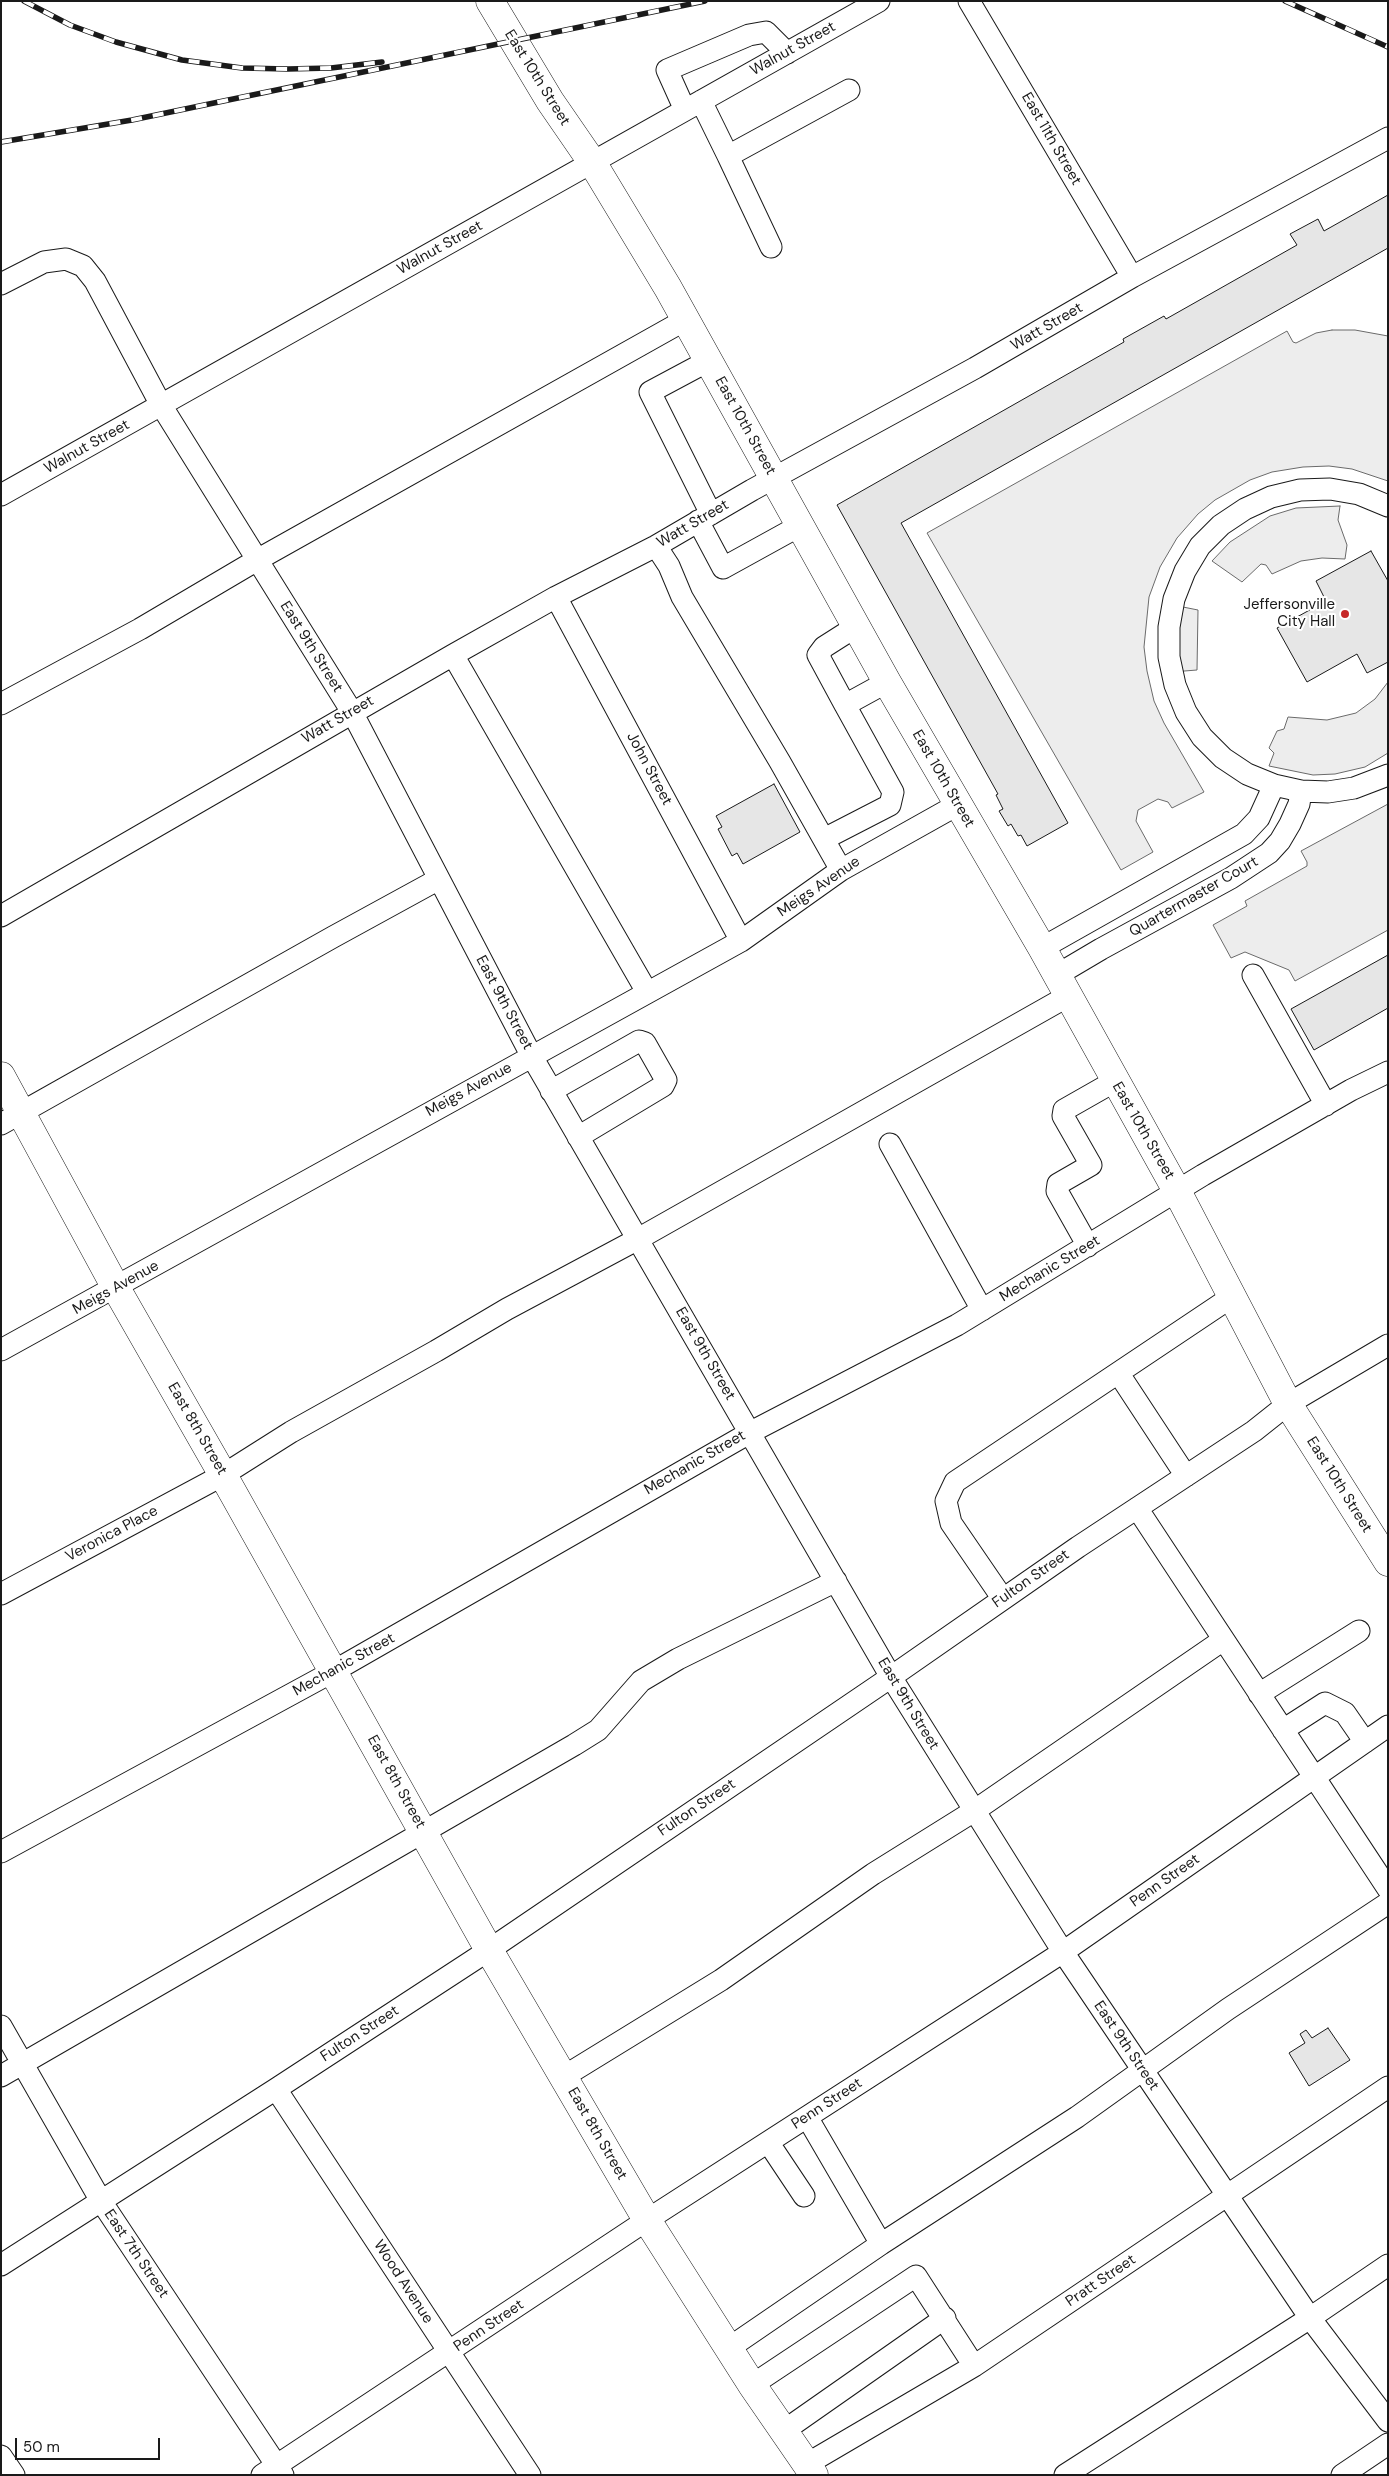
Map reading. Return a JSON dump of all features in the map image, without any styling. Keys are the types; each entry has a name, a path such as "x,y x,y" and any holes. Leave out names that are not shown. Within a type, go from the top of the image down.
{"main road":[{"name":"East 10th Street","path":"490,1 550,101 592,162 686,320 888,682 1042,948 1177,1191 1288,1404 1388,1562"},
{"name":"East 8th Street","path":"1,1076 11,1119 116,1288 489,1950 647,2220 752,2385 785,2430 810,2469"}],"street":[{"name":"Walnut Street","path":"1,495 879,1"},
{"name":"East 11th Street","path":"970,1 1132,277"},
{"path":"771,247 728,156 666,70 748,35 766,32 787,53"},
{"path":"728,156 849,90"},
{"name":"Watt Street","path":"1,916 453,654 556,597 656,546 774,478 975,368 1132,277 1388,138"},
{"name":"East 9th Street","path":"1,284 44,262 66,259 83,266 95,281 161,405 352,712 551,1091 751,1432 891,1677 1063,1952 1310,2318 1388,2421"},
{"path":"1,704 140,629 257,560 686,320"},
{"path":"708,361 650,392 705,518 724,568 800,525"},
{"path":"1388,506 1359,494 1330,489 1300,490 1271,497 1244,509 1221,525 1200,546 1185,571 1174,598 1169,627 1169,657 1175,685 1186,712 1202,737 1216,751 1247,774 1274,785 1301,791 1328,792 1354,788 1388,775"},
{"path":"656,546 670,566 682,597 841,870"},
{"name":"John Street","path":"556,597 741,940"},
{"path":"824,839 890,805 893,792 818,655 824,647 857,626"},
{"path":"453,654 647,992"},
{"path":"845,705 888,682"},
{"name":"Quartermaster Court","path":"1042,948 1244,834 1260,818 1274,785"},
{"name":"Quartermaster Court","path":"638,1239 1062,986 1101,949 1237,875 1269,853 1280,841 1299,804 1301,791"},
{"name":"Meigs Avenue","path":"1,1350 116,1288 531,1055 741,940 841,870 957,804"},
{"path":"11,1119 332,937 439,879"},
{"path":"1253,975 1326,1104"},
{"path":"551,1091 639,1042 645,1043 666,1080 663,1086 578,1137"},
{"name":"Mechanic Street","path":"1,1852 334,1672 751,1432 957,1326 1177,1191 1326,1104 1388,1072"},
{"path":"1088,1246 1057,1191 1058,1184 1091,1165 1063,1116 1064,1110 1115,1081"},
{"path":"890,1144 982,1310"},
{"name":"Veronica Place","path":"1,1594 223,1475 291,1432 436,1351 507,1308 638,1239"},
{"path":"1003,1599 951,1523 946,1501 955,1482 1233,1296"},
{"name":"Fulton Street","path":"1,2265 489,1950 1137,1508 1254,1431 1288,1404 1388,1345"},
{"path":"1119,1374 1186,1476"},
{"path":"1137,1508 1388,1889"},
{"path":"1,2076 95,2020 424,1833 598,1730 642,1681 678,1659 836,1581"},
{"path":"1259,1694 1360,1632"},
{"path":"563,2077 722,1980 873,1874 974,1811 1223,1640"},
{"path":"1283,1730 1325,1702 1345,1713 1365,1742"},
{"name":"Penn Street","path":"274,2471 647,2220 1063,1952 1388,1726"},
{"path":"728,2348 880,2244 1077,2117 1251,1993 1388,1903"},
{"name":"East 7th Street","path":"1,2026 101,2201 274,2471"},
{"name":"Pratt Street","path":"810,2469 974,2366 1388,2087"},
{"name":"Wood Avenue","path":"276,2089 530,2475"},
{"path":"807,2117 880,2244"},
{"path":"768,2142 804,2196"},
{"path":"1065,2475 1310,2318 1388,2265"},
{"path":"752,2385 916,2276 974,2366"},
{"path":"785,2430 944,2318"},
{"path":"1342,2475 1388,2444"},
{"path":"1,2456 14,2475"}],"shaded area":[{"path":"1332,330 1355,330 1388,336 1388,481 1352,469 1329,466 1303,467 1272,472 1250,480 1215,500 1198,514 1177,538 1160,567 1149,597 1144,647 1154,701 1164,723 1204,792 1172,808 1168,802 1158,799 1138,810 1136,821 1153,852 1121,870 927,533 1287,331 1293,342 1296,343 1316,333"},
{"path":"1340,506 1338,520 1347,545 1345,559 1322,558 1301,561 1272,574 1266,565 1261,564 1242,582 1212,561 1230,542 1270,516 1296,508"},
{"path":"1173,605 1198,610 1197,670 1172,672"},
{"path":"1388,682 1388,753 1365,767 1335,774 1313,775 1269,766 1274,753 1269,748 1277,731 1284,729 1288,717 1327,720 1356,713 1375,699"},
{"path":"1388,804 1388,930 1295,981 1289,970 1245,952 1231,958 1213,925 1247,906 1245,901 1307,866 1301,851"}],"building":[{"path":"1388,195 1388,248 901,523 1068,823 1027,846 1021,835 1018,836 1011,824 1008,826 999,811 1003,809 996,795 998,794 837,505 1124,342 1123,339 1164,316 1166,319 1297,245 1290,234 1318,219 1324,231"},
{"name":"Jeffersonville City Hall","path":"1371,551 1388,581 1388,662 1367,673 1357,654 1307,682 1277,628 1326,601 1316,581"},
{"path":"774,784 800,832 743,864 737,853 732,856 718,829 722,827 716,816"},
{"path":"1388,955 1388,1008 1314,1050 1291,1009"},
{"path":"1328,2028 1350,2060 1309,2086 1289,2053 1305,2043 1300,2034 1306,2030 1312,2038"}],"railway":[{"path":"24,1 70,25 116,42 182,60 242,68 288,69 331,68 382,62"},
{"path":"1,142 132,120 705,1"},
{"path":"1285,1 1388,47"}],"place":[{"name":"Jeffersonville City Hall","path":"1345,614"}]}
